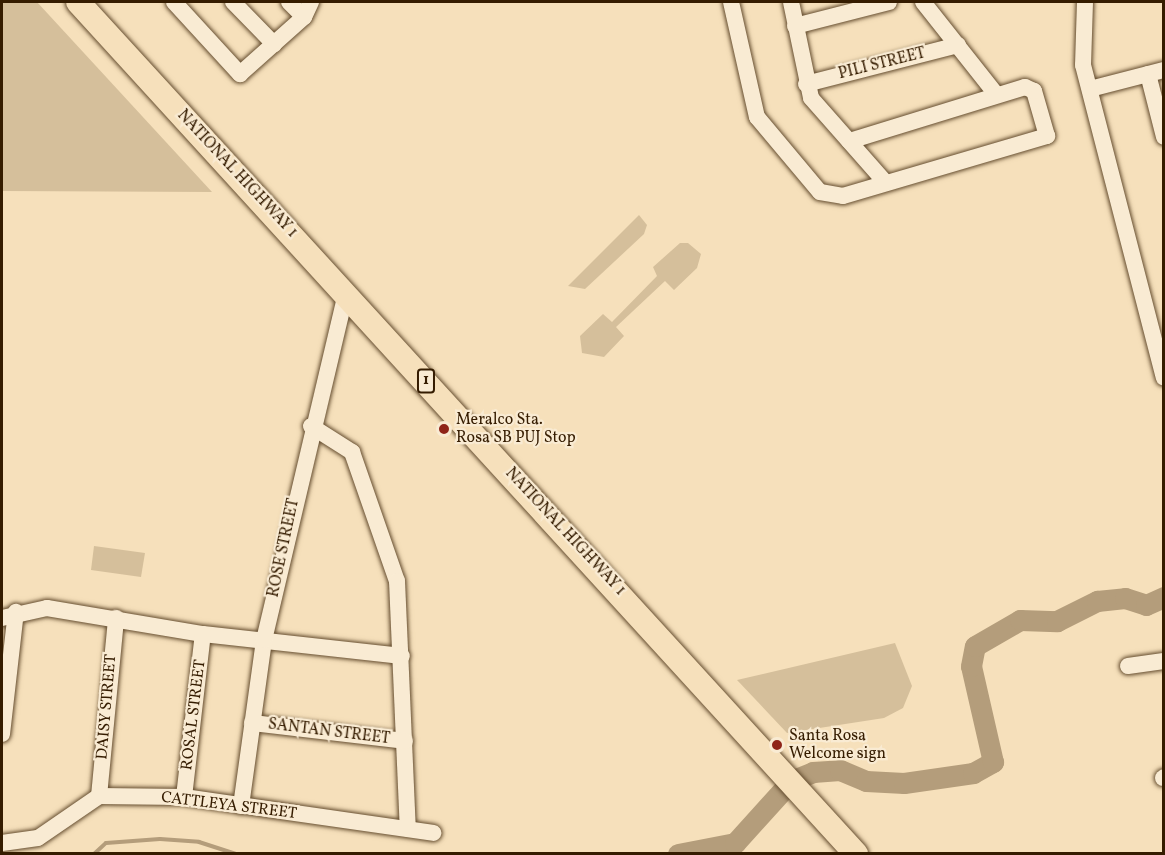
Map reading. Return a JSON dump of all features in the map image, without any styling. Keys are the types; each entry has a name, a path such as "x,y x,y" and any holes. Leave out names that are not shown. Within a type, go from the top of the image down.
{"highway":[{"name":"NATIONAL HIGHWAY 1","path":"78,2 856,854"}],"street":[{"path":"174,2 240,74 304,17 311,2"},
{"path":"233,2 274,44"},
{"path":"289,2 304,17"},
{"path":"732,2 757,117 773,141 829,195 886,183 1047,136 1034,91 1025,87 996,94 849,141"},
{"path":"791,2 806,84 811,98 886,183"},
{"path":"795,26 889,2"},
{"path":"923,2 996,94"},
{"path":"1085,2 1081,56 1164,378"},
{"name":"PILI STREET","path":"806,84 958,45"},
{"path":"1090,89 1156,72 1164,137"},
{"name":"ROSE STREET","path":"241,806 264,640 311,426 346,294"},
{"path":"311,426 352,452 397,581 408,829"},
{"path":"2,734 9,615 47,608 204,634 402,656"},
{"name":"DAISY STREET","path":"99,796 116,618"},
{"name":"ROSAL STREET","path":"184,797 204,634"},
{"path":"1128,666 1164,661"},
{"name":"SANTAN STREET","path":"252,723 405,741"},
{"path":"2,843 38,838 99,796"},
{"name":"CATTLEYA STREET","path":"99,796 184,797 433,833"}],"shaded area":[{"path":"2,2 37,2 212,192 2,191"},
{"path":"639,215 647,225 644,234 585,289 568,286"},
{"path":"680,243 688,243 701,254 697,268 674,290 665,281 616,327 624,336 604,357 582,353 580,336 603,314 612,322 657,276 653,267"},
{"path":"94,546 145,553 141,577 91,570"},
{"path":"895,643 912,686 903,708 884,718 787,733 737,680"}],"waterway":[{"path":"678,854 735,843 791,781 813,772 840,770 866,781 904,783 973,773 993,762 971,666 975,646 1020,620 1057,621 1097,601 1125,598 1146,605 1164,597"},
{"path":"94,854 106,843 160,839 199,842 235,854"}],"place":[{"name":"Meralco Sta. Rosa SB PUJ Stop","path":"444,429"},
{"name":"Santa Rosa Welcome sign","path":"777,745"}]}
